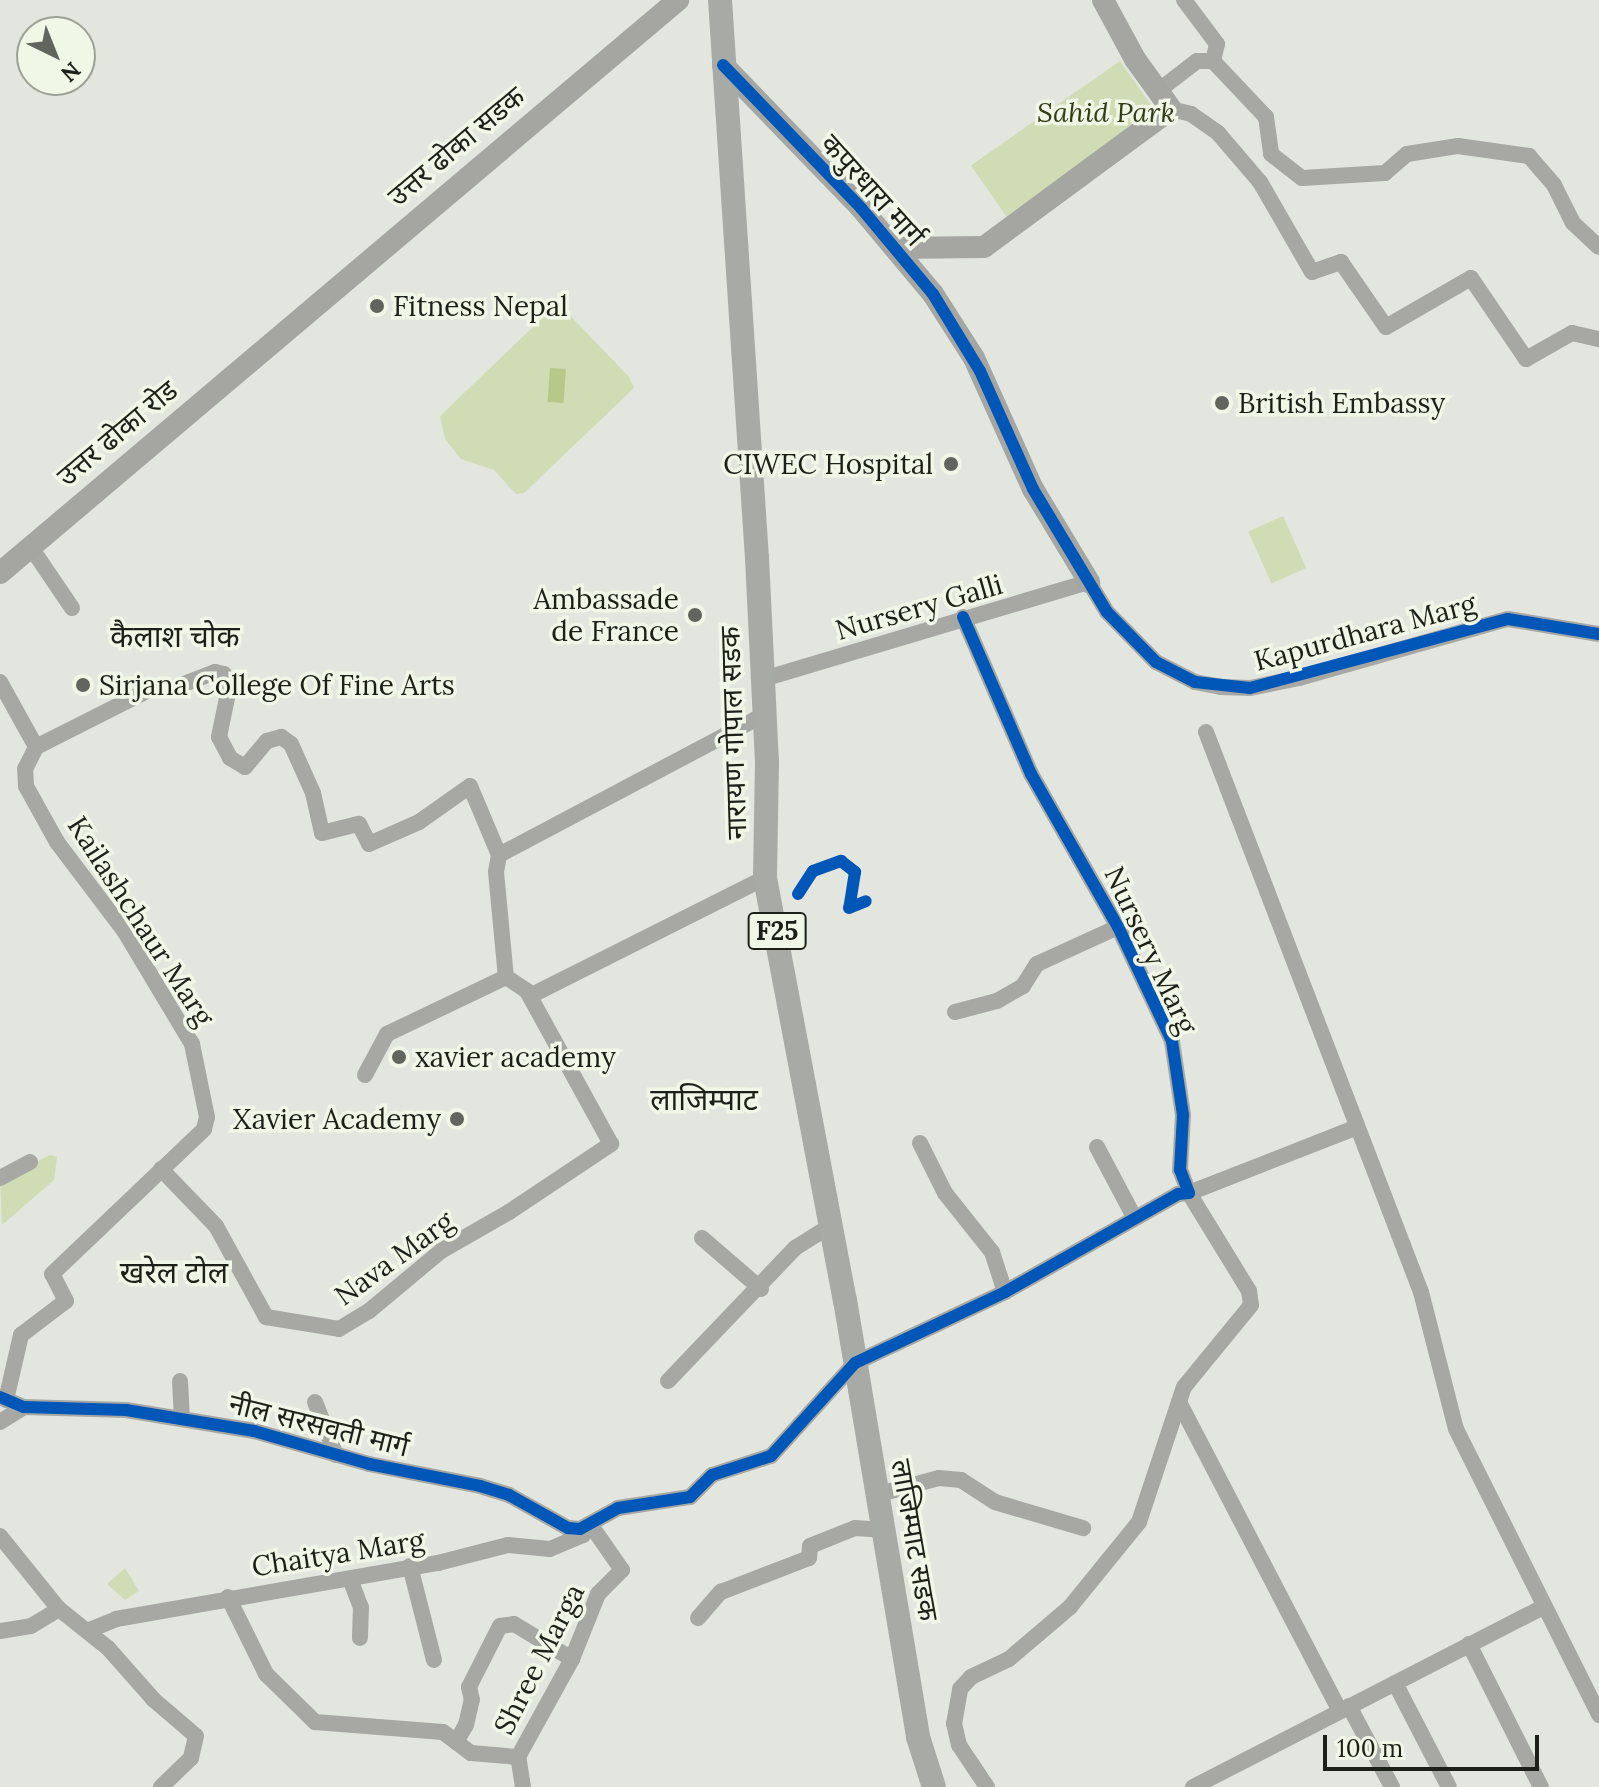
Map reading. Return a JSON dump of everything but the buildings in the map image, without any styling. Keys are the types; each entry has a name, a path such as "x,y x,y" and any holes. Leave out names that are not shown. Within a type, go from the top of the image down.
{"main road":[{"name":"F25","path":"720,0 723,65"},
{"name":"नारायण गोपाल सडक","path":"723,65 763,679 765,878 845,1300"},
{"name":"लाजिम्पाट सडक","path":"845,1300 918,1737 934,1787"}],"street":[{"name":"उत्तर ढोका सडक","path":"275,340 678,0"},
{"path":"1103,0 1164,100 1204,121 1227,143 1288,224 1312,272 1341,262 1386,327 1471,278 1526,359 1572,333 1599,339"},
{"path":"1184,0 1217,44 1213,61"},
{"path":"896,248 984,247 1164,100 1197,61 1213,61 1266,117 1271,154 1286,169 1302,178 1334,173 1385,173 1407,154 1458,146 1529,156 1554,185 1573,223 1599,247"},
{"name":"कपुरधारा मार्ग","path":"723,65 896,248 974,358 1033,489 1089,582"},
{"name":"उत्तर ढोका रोड","path":"0,573 275,340"},
{"path":"30,546 72,608"},
{"name":"Nursery Galli","path":"763,679 963,617 1005,610 1089,582"},
{"name":"Kapurdhara Marg","path":"1089,582 1107,612 1156,662 1195,682 1221,687 1250,688 1299,678 1508,619 1599,634"},
{"name":"Nursery Marg","path":"963,617 1031,774 1118,927 1172,1041 1183,1115 1180,1170 1189,1193 1252,1298 1248,1312 1184,1387 1179,1402"},
{"path":"0,682 36,747 151,689 224,674 228,693 219,737 230,758 245,767 267,741 281,737 291,744 313,793 322,833 359,824 369,844 419,822 470,786 499,855 496,872 506,977 530,996 765,878"},
{"path":"499,855 763,715"},
{"path":"1206,732 1355,1128 1421,1292 1456,1429 1599,1714"},
{"name":"Kailashchaur Marg","path":"36,747 25,769 26,786 57,842 125,932 192,1044 207,1104 204,1129 161,1169"},
{"path":"955,1012 997,1001 1023,986 1037,964 1118,927"},
{"path":"365,1075 387,1034 506,977"},
{"name":"Nava Marg","path":"161,1169 216,1226 266,1317 339,1329 369,1311 441,1251 509,1212 611,1139 530,996"},
{"path":"855,1363 1005,1292 1178,1194 1189,1193 1355,1128"},
{"path":"920,1143 945,1193 992,1252 1005,1292"},
{"path":"1097,1147 1134,1217"},
{"path":"0,1178 30,1162"},
{"path":"3,1398 21,1335 66,1301 53,1273 161,1169"},
{"path":"668,1381 761,1289 795,1248 829,1227"},
{"path":"702,1238 761,1289"},
{"name":"Chaitya Marg","path":"87,1631 116,1619 228,1597 350,1579 508,1545 550,1549 583,1535 590,1524 618,1508 690,1497 712,1475 771,1456 855,1363"},
{"path":"180,1381 182,1416"},
{"name":"नील सरसवती मार्ग","path":"3,1398 24,1407 182,1416 336,1455 494,1490 568,1528 590,1524"},
{"path":"315,1402 336,1455"},
{"path":"1179,1402 1345,1709 1392,1787"},
{"path":"987,1787 959,1745 954,1724 960,1689 971,1677 1009,1659 1070,1607 1139,1522 1179,1402"},
{"path":"0,1422 24,1407"},
{"path":"876,1495 939,1478 961,1480 995,1502 1083,1528"},
{"name":"Shree Marga","path":"523,1787 518,1757 572,1659 598,1594 622,1570 590,1524"},
{"path":"698,1618 721,1592 809,1558 810,1546 855,1528 882,1530"},
{"path":"0,1536 59,1609 87,1631 196,1736 191,1758 161,1787"},
{"path":"410,1566 434,1660"},
{"path":"350,1579 361,1607 360,1638"},
{"path":"228,1597 266,1674 315,1722 443,1732 471,1753 518,1757"},
{"path":"1193,1787 1543,1607"},
{"path":"0,1631 31,1626 59,1609"},
{"path":"456,1742 466,1725 472,1700 469,1687 500,1626 514,1624 572,1659"},
{"path":"1469,1644 1541,1787"},
{"path":"1395,1683 1449,1787"}],"green space":[{"name":"Sahid Park","path":"1120,61 1156,112 1006,216 971,165"},
{"path":"558,303 629,377 634,388 524,493 516,494 494,470 461,459 445,439 440,416"},
{"path":"1283,516 1306,568 1271,584 1248,531"},
{"path":"50,1155 57,1157 54,1180 2,1225 0,1180"},
{"path":"125,1568 139,1591 125,1600 107,1584"}],"shaded area":[{"path":"550,368 566,369 564,403 548,402"}],"cycle path":[{"path":"723,65 861,208 933,294 980,371 1033,489 1107,612 1156,662 1195,682 1250,688 1508,619 1599,634"},
{"path":"0,1397 24,1407 126,1410 254,1431 369,1464 480,1486 509,1495 568,1528 580,1529 618,1508 690,1497 712,1475 771,1456 855,1363 1005,1292 1178,1194 1189,1193 1180,1170 1183,1115 1172,1041 1118,927 1031,774 963,617"},
{"path":"798,894 813,871 841,861 855,872 849,908 866,901"}],"place":[{"name":"Fitness Nepal","path":"377,306"},
{"name":"British Embassy","path":"1222,403"},
{"name":"CIWEC Hospital","path":"951,464"},
{"name":"Ambassade de France","path":"695,615"},
{"name":"Sirjana College Of Fine Arts","path":"83,685"},
{"name":"xavier academy","path":"399,1057"},
{"name":"Xavier Academy","path":"457,1119"}],"district":[{"name":"कैलाश चोक","path":"175,636"},
{"name":"लाजिम्पाट","path":"704,1099"},
{"name":"खरेल टोल","path":"174,1272"}]}
